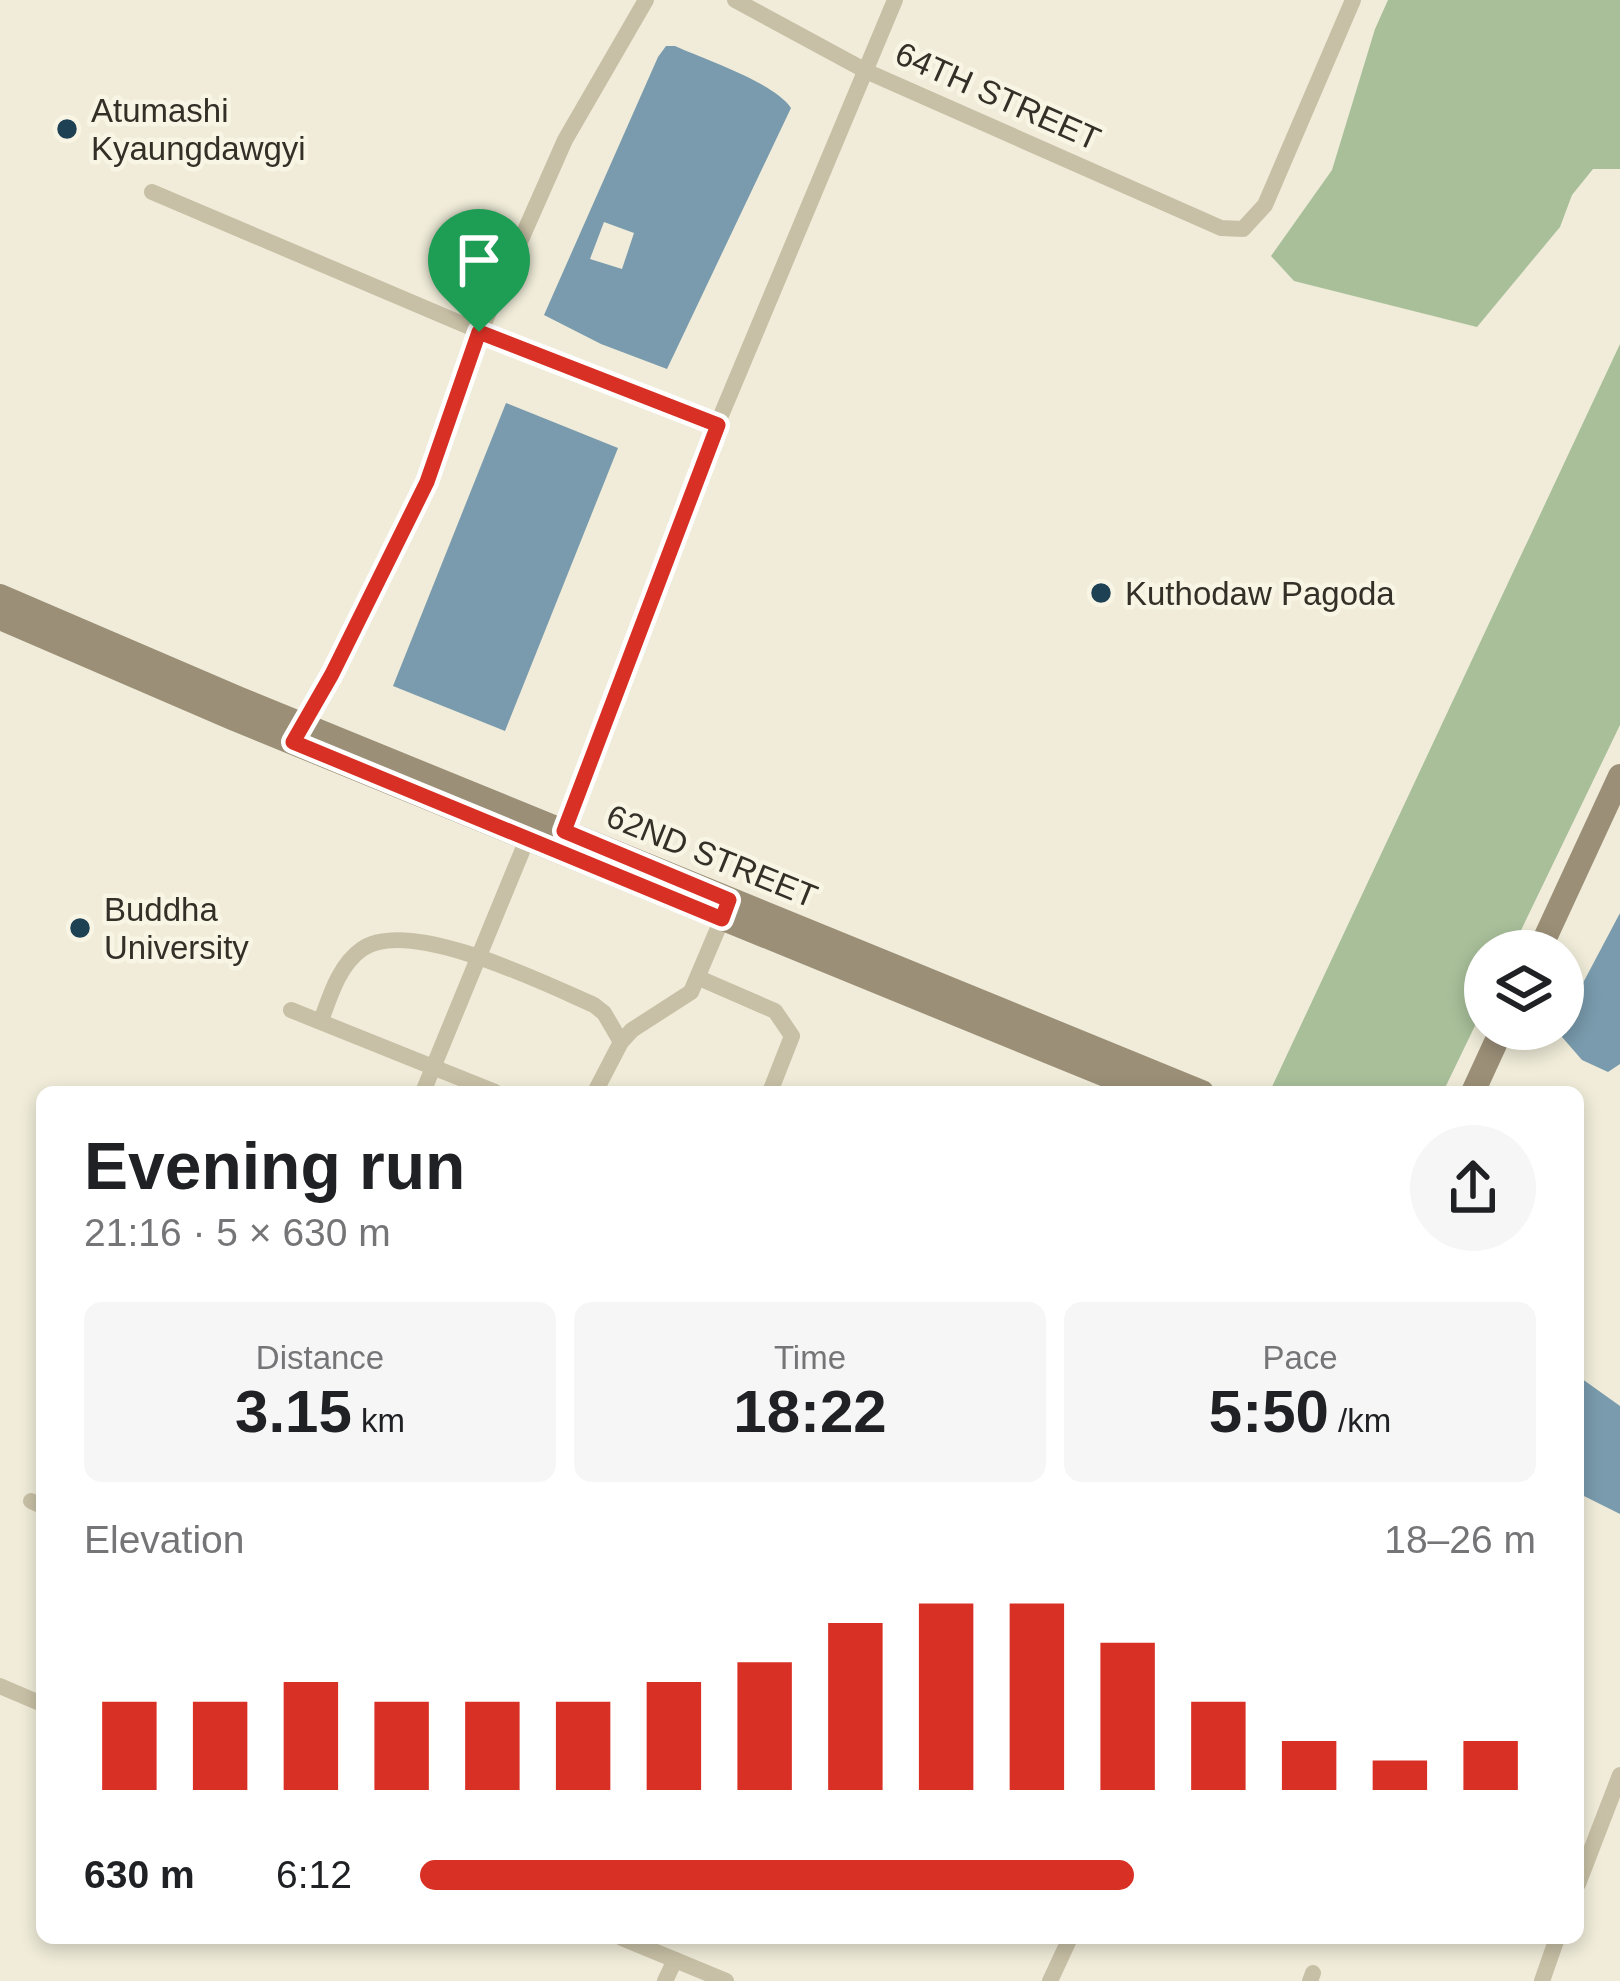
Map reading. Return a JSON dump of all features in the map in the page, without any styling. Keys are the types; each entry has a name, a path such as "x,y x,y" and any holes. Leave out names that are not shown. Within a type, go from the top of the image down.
{"main road":[{"name":"62ND STREET","path":"0,596 297,733"},
{"name":"62ND STREET","path":"0,618 926,988 1186,1086"},
{"path":"1549,930 1620,776"},
{"name":"62ND STREET","path":"531,829 564,831 726,909"},
{"name":"62ND STREET","path":"926,988 1134,1086"},
{"path":"1476,1086 1492,1050"}],"street":[{"path":"297,733 332,674 427,482 479,332 565,140 646,0"},
{"name":"64TH STREET","path":"735,0 868,72 1221,228 1243,229 1265,206 1354,0"},
{"path":"564,831 718,425 896,0"},
{"path":"152,192 479,332 718,425"},
{"path":"426,1086 531,829"},
{"path":"598,1086 632,1030 682,1000 699,978 726,909"},
{"path":"321,1021 347,963 367,945 383,941 430,944 480,957 594,1005 604,1012 621,1042"},
{"path":"699,978 775,1011 783,1021 792,1036 772,1086"},
{"path":"291,1010 481,1086"},
{"path":"0,1686 36,1701"},
{"path":"1584,1868 1620,1775"},
{"path":"636,1944 726,1981"},
{"path":"1050,1981 1062,1944"},
{"path":"1542,1981 1555,1944"},
{"path":"665,1981 675,1960"}],"green space":[{"path":"1388,0 1620,0 1620,169 1593,169 1572,195 1560,227 1477,327 1294,281 1271,256 1332,170"},
{"path":"1620,344 1620,725 1521,930 1464,930 1464,1048 1446,1086 1272,1086"}],"water":[{"path":"666,46 675,46 755,81 791,108 667,369 601,344 544,315","holes":["604,222 634,233 622,269 590,259"]},
{"path":"506,403 618,448 505,731 393,686"},
{"path":"1620,913 1620,1064 1608,1072 1582,1060 1573,1050 1584,1050 1584,981"},
{"path":"1584,1380 1620,1406 1620,1514 1584,1496"}],"place":[{"name":"Atumashi Kyaungdawgyi","path":"67,129"},
{"name":"Kuthodaw Pagoda","path":"1101,593"},
{"name":"Buddha University","path":"80,928"}],"route":[{"path":"479,332 718,425 564,831 729,900 722,919 293,742 427,482 479,332"}]}
